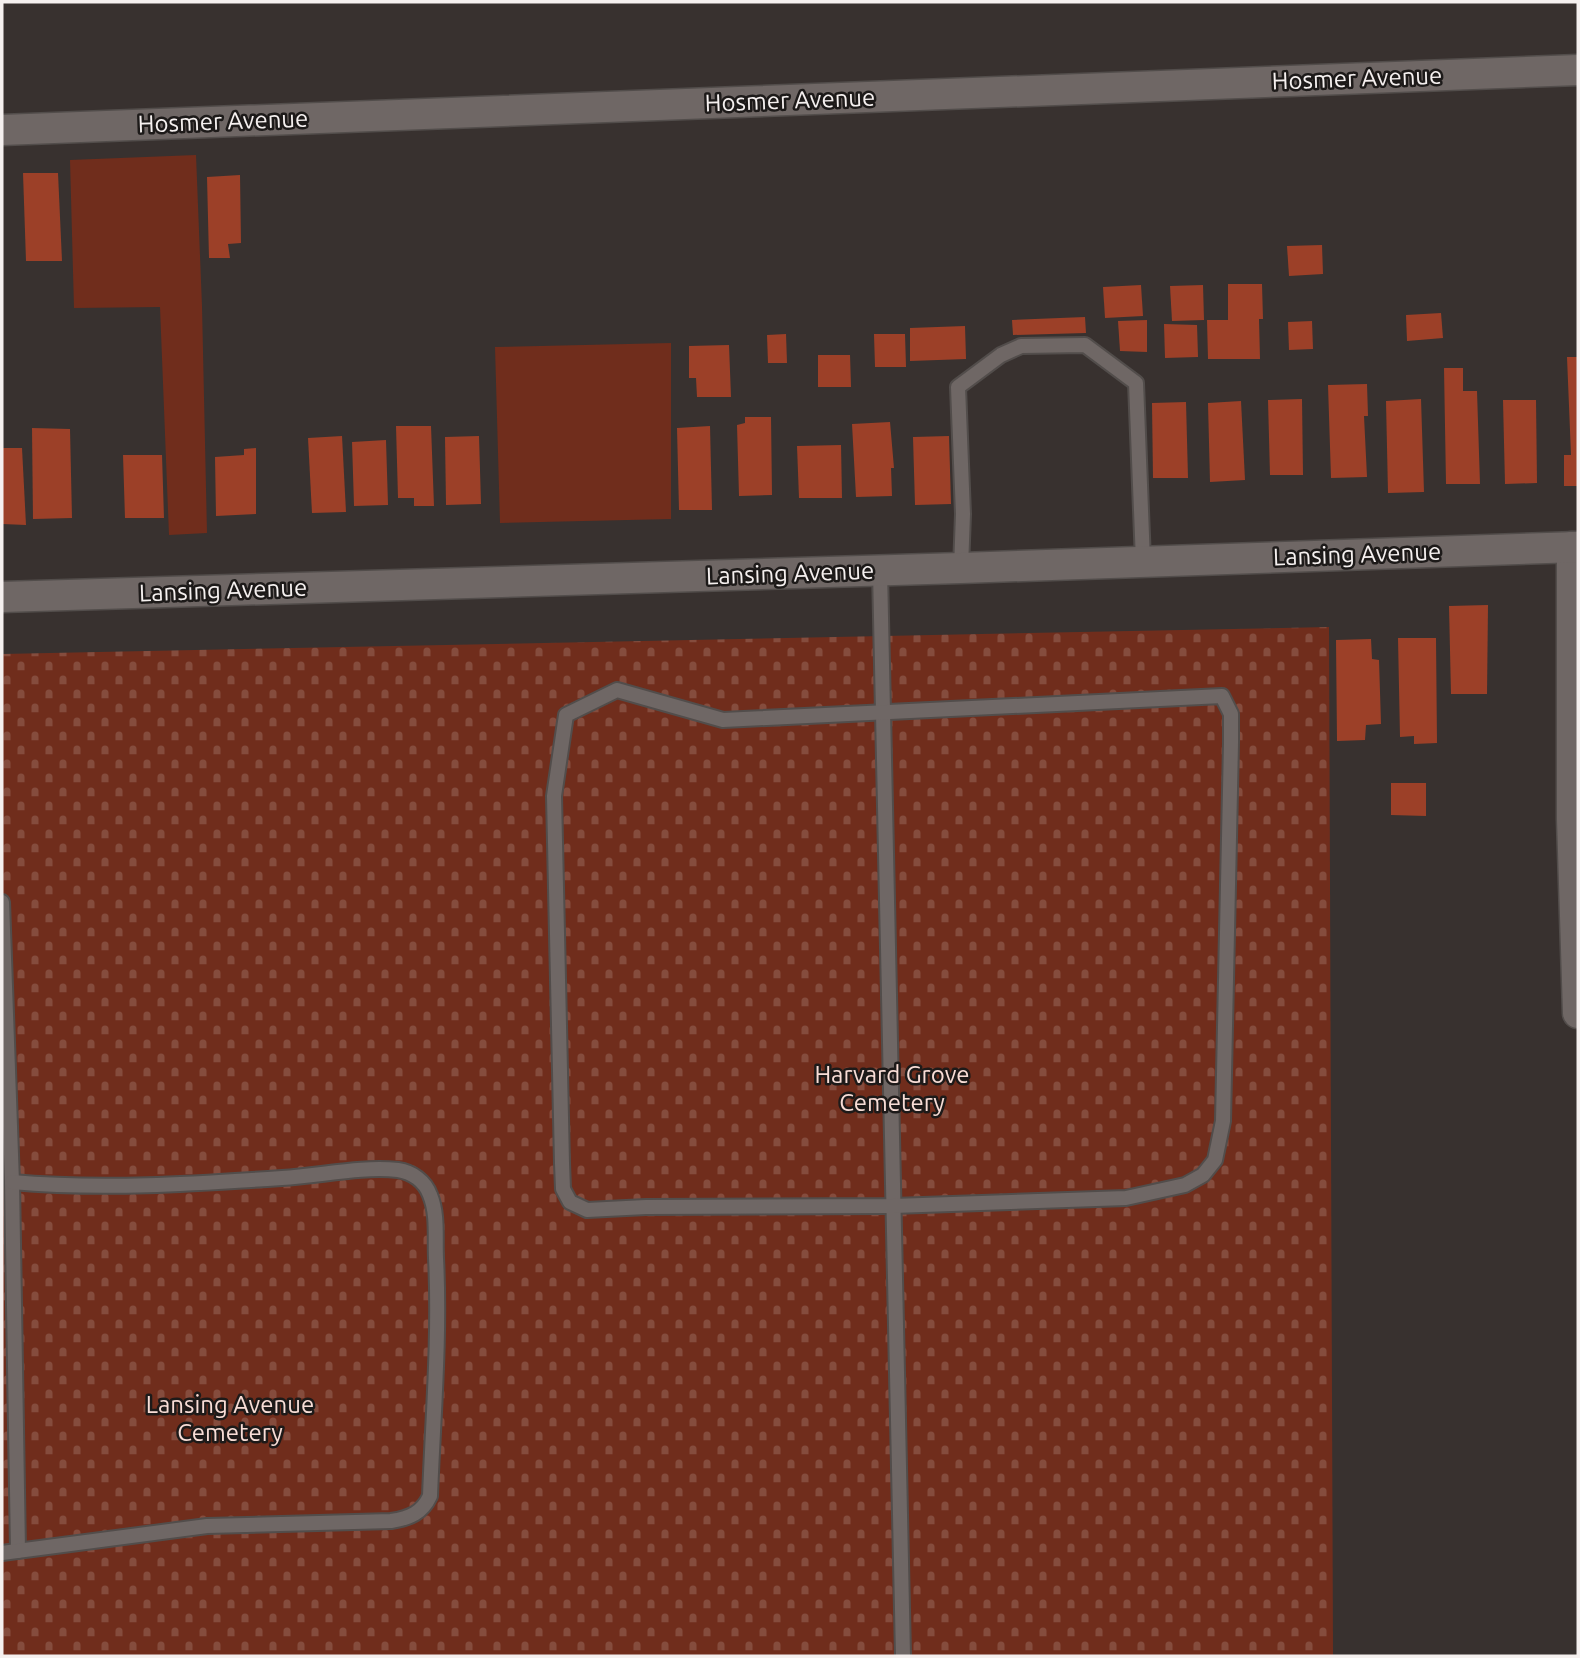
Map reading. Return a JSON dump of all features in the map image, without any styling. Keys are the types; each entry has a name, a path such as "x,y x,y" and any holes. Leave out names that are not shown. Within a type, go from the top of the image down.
{"street":[{"name":"Hosmer Avenue","path":"2,130 1578,70"},
{"name":"Lansing Avenue","path":"2,597 1575,547"},
{"path":"1575,547 1572,819 1578,1013"}],"lane":[{"path":"961,568 963,514 958,387 1001,355 1021,346 1085,345 1136,383 1143,561"},
{"path":"880,570 903,1656"},
{"path":"617,690 723,720 885,714 1222,696 1231,714 1223,1121 1215,1160 1203,1175 1185,1185 1126,1198 893,1206 587,1210 570,1202 563,1189 562,1176 554,796 566,715 617,690"},
{"path":"2,902 12,1182 18,1551"},
{"path":"2,1553 206,1526 391,1521 417,1514 425,1507 430,1496 438,1300 434,1214 430,1195 415,1176 401,1171 346,1172 312,1177 178,1185 51,1185 12,1182"}],"green space":[{"path":"196,155 207,533 169,535 160,307 74,308 70,160"},
{"path":"671,343 671,519 500,523 495,347"},
{"name":"Harvard Grove Cemetery","path":"1329,627 1333,1656 2,1656 2,654"}],"building":[{"path":"23,173 58,173 62,261 26,261"},
{"path":"240,175 241,243 228,244 230,258 209,258 207,177"},
{"path":"1322,245 1323,274 1289,276 1287,246"},
{"path":"1228,284 1262,284 1260,359 1208,359 1207,320 1228,320"},
{"path":"1141,285 1143,316 1105,318 1103,287"},
{"path":"1203,285 1204,320 1172,321 1170,286"},
{"path":"1441,313 1443,338 1407,341 1406,315"},
{"path":"1085,317 1086,333 1013,335 1012,320"},
{"path":"1147,320 1147,352 1120,351 1118,321"},
{"path":"1312,321 1313,349 1289,350 1288,322"},
{"path":"1164,324 1197,325 1198,357 1165,358"},
{"path":"965,326 966,359 910,361 910,328"},
{"path":"786,334 787,363 768,363 767,335"},
{"path":"874,334 905,334 906,367 875,367"},
{"path":"729,345 731,397 697,397 696,378 689,378 689,346"},
{"path":"818,355 850,355 851,387 818,387"},
{"path":"1567,357 1578,357 1578,486 1564,486 1564,455 1571,455"},
{"path":"1444,368 1463,368 1463,391 1477,391 1480,484 1446,484"},
{"path":"1367,384 1368,416 1364,416 1367,477 1331,478 1328,385"},
{"path":"1302,399 1303,475 1270,475 1268,400"},
{"path":"1421,399 1424,492 1388,493 1386,401"},
{"path":"1503,400 1536,400 1537,483 1505,484"},
{"path":"1241,401 1245,480 1210,482 1208,403"},
{"path":"1186,402 1188,478 1153,478 1152,403"},
{"path":"745,417 771,417 772,495 739,496 737,425 745,423"},
{"path":"890,422 894,468 891,468 892,496 856,497 852,424"},
{"path":"396,426 431,426 434,506 414,506 414,498 398,498"},
{"path":"710,426 712,510 679,510 677,428"},
{"path":"32,428 70,429 72,518 33,519"},
{"path":"342,436 346,512 312,513 308,438"},
{"path":"479,436 481,504 446,505 445,437"},
{"path":"949,436 951,504 915,505 913,437"},
{"path":"386,440 388,505 354,506 352,442"},
{"path":"841,445 842,498 799,498 797,446"},
{"path":"2,448 22,448 26,525 2,524"},
{"path":"256,448 256,514 216,516 215,457 244,455 244,449"},
{"path":"123,455 162,455 164,518 125,518"},
{"path":"1488,605 1487,694 1451,694 1449,606"},
{"path":"1398,638 1436,638 1437,743 1414,744 1414,736 1400,737"},
{"path":"1371,639 1372,659 1379,660 1381,724 1366,725 1365,740 1337,741 1336,640"},
{"path":"1391,783 1426,783 1426,816 1391,815"}],"park label":[{"name":"Lansing Avenue Cemetery","path":"230,1418"}]}
